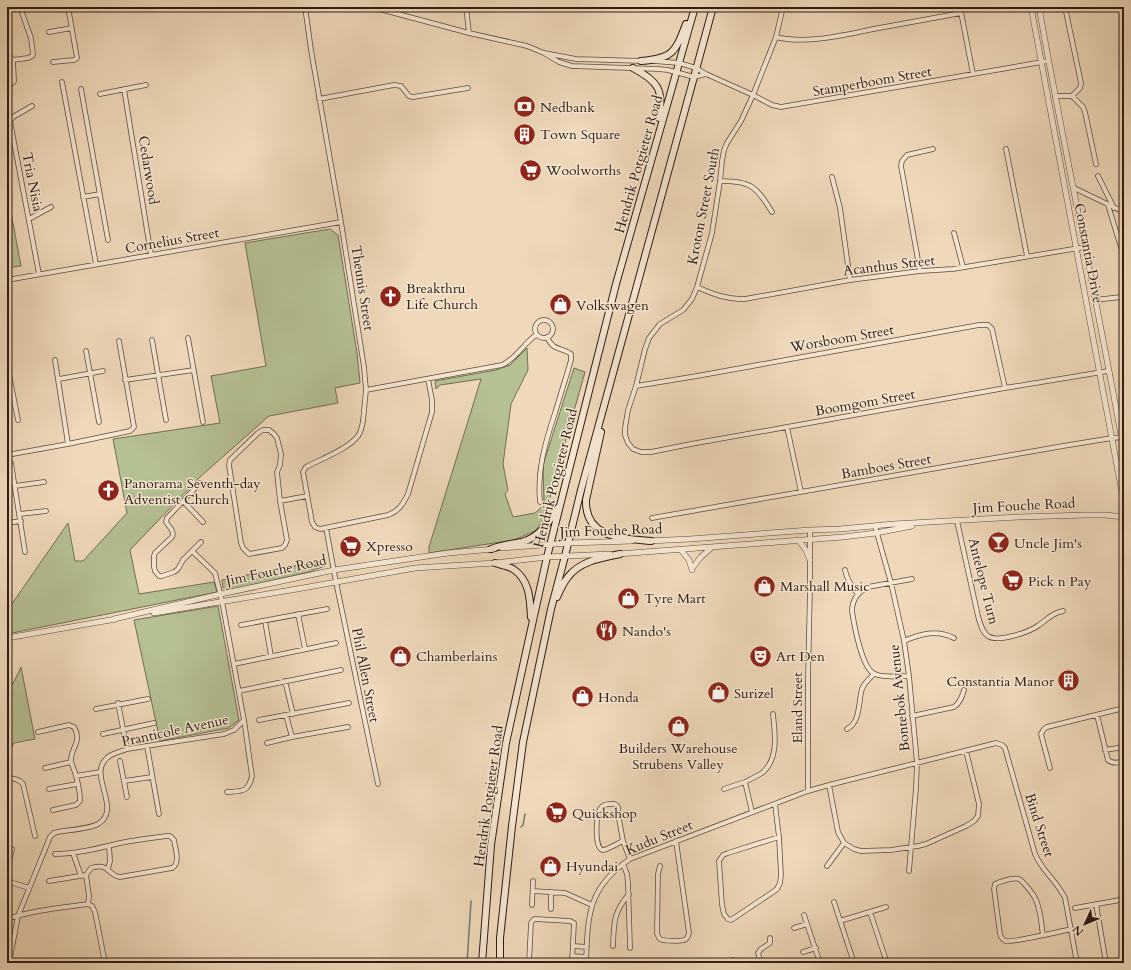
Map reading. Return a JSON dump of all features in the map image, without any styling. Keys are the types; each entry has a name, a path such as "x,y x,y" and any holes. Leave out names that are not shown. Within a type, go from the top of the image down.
{"main road":[{"path":"641,61 663,57 670,54 678,44 694,7"},
{"name":"Hendrik Potgieter Road","path":"482,963 491,845 505,751 531,627 547,557 616,284 694,7"},
{"name":"Hendrik Potgieter Road","path":"500,963 500,938 522,748 551,609 581,490 712,7"},
{"path":"633,68 650,78 656,84 659,91 661,104 654,147"},
{"path":"606,397 606,413 589,484 586,509 590,521 597,528 607,534 651,541"},
{"path":"491,549 500,545 521,542 537,535 548,523 561,503"},
{"path":"551,609 568,577 576,569 591,561 620,554"},
{"path":"495,563 514,570 525,582 530,597 531,627"}],"street":[{"path":"13,60 28,58 33,54 28,29 20,7"},
{"path":"53,62 74,60 78,58 68,7"},
{"name":"Theunis Street","path":"305,7 341,222 364,367 366,390 361,432 348,445 304,469 303,474 307,496"},
{"path":"372,7 469,33 520,44 544,53 559,62 572,66 653,68 668,70 694,77 706,74"},
{"path":"466,7 469,33"},
{"name":"Kroton Street South","path":"628,443 625,428 628,410 636,386 645,349 649,338 660,324 683,310 692,299 697,287 712,233 725,146 753,95 776,37 783,7"},
{"path":"960,7 973,74"},
{"name":"Constantia Drive","path":"1030,7 1124,503"},
{"name":"Constantia Drive","path":"1039,7 1048,61 1074,188 1108,371 1123,437 1124,452"},
{"path":"1056,96 1072,96 1080,88 1081,83 1065,7"},
{"path":"776,37 787,40 797,40 836,36 961,13"},
{"path":"49,32 72,28"},
{"path":"7,53 13,60 14,81 7,85"},
{"name":"Stamperboom Street","path":"544,53 576,59 679,63 696,68 772,105 781,107 1048,61"},
{"path":"62,82 96,264"},
{"path":"100,94 146,85"},
{"path":"320,99 394,85 401,86 409,96 413,97 468,88"},
{"path":"81,89 108,240"},
{"name":"Cedarwood","path":"124,89 151,255"},
{"path":"1072,96 1084,109 1096,164"},
{"name":"Tria Nisia","path":"32,106 13,117 10,121 39,274"},
{"path":"920,271 901,166 902,161 907,155 933,149"},
{"path":"1006,149 1027,256"},
{"path":"1098,176 1114,208"},
{"path":"832,177 840,208 850,280"},
{"path":"720,181 737,181 751,186 761,196 772,212"},
{"path":"1074,188 1124,212"},
{"path":"83,197 100,194"},
{"path":"1108,205 1124,257"},
{"path":"29,219 52,207"},
{"name":"Cornelius Street","path":"7,280 341,222"},
{"path":"954,233 963,267"},
{"name":"Acanthus Street","path":"697,287 725,298 745,299 850,280 920,271 953,269 1085,247"},
{"path":"1095,300 1121,297 1124,298"},
{"path":"540,321 546,321 550,324 552,329 551,334 547,338 541,338 536,334 536,324 540,321"},
{"name":"Worsboom Street","path":"636,386 979,324 988,326 994,333 1005,388"},
{"path":"366,390 502,366 536,334"},
{"path":"188,338 203,422"},
{"path":"540,502 539,487 544,449 571,360 571,354 555,348 551,345 547,338"},
{"path":"152,340 166,420"},
{"path":"7,455 68,444 130,430 134,427 118,341"},
{"path":"86,351 99,422"},
{"path":"55,360 68,444"},
{"path":"7,364 18,420"},
{"path":"125,380 194,370"},
{"path":"59,379 103,371"},
{"name":"Boomgom Street","path":"628,443 634,449 641,452 651,452 1005,388 1108,371"},
{"path":"280,502 307,496 312,522 317,529 388,515 397,510 408,494 432,412 432,400 428,379"},
{"path":"787,428 801,492"},
{"path":"266,430 272,432 277,438 281,454 280,465 277,472 280,502 287,540 285,545 278,550 249,554 243,548 241,543 229,462 258,433 266,430"},
{"name":"Bamboes Street","path":"652,518 928,469 1123,437"},
{"path":"11,463 25,552"},
{"path":"15,486 44,482"},
{"path":"200,483 168,518 166,522 173,534 172,537 155,553 155,571 159,576 174,572 178,569 183,560 201,542"},
{"path":"183,501 203,522"},
{"path":"20,514 46,511"},
{"name":"Jim Fouche Road","path":"114,619 220,594 334,570 448,553 568,543 690,539 900,524 1086,514 1124,517"},
{"path":"7,523 20,521"},
{"name":"Antelope Turn","path":"957,521 978,616 982,627 989,637 1000,638 1028,631 1052,615 1063,611"},
{"name":"Jim Fouche Road","path":"7,638 415,568 495,563 547,557 682,550 810,539 876,533 924,523"},
{"name":"Bontebok Avenue","path":"875,526 891,583 904,641 909,676 917,763 909,871"},
{"name":"Phil Allen Street","path":"326,528 378,784"},
{"name":"Eland Street","path":"808,791 810,530"},
{"path":"798,540 805,548 810,560"},
{"path":"682,550 693,569 701,556 712,547"},
{"name":"Pranticole Avenue","path":"100,772 101,766 107,757 114,754 147,746 224,734 234,730 244,720 222,601 214,571 192,551"},
{"path":"845,570 850,585 858,594"},
{"path":"909,676 874,674 866,665 861,654 853,619 852,606 858,594 863,589 912,579"},
{"path":"241,625 328,609"},
{"path":"298,614 305,648"},
{"path":"264,621 271,656"},
{"path":"904,641 932,633 948,635 954,638"},
{"path":"234,664 336,642"},
{"path":"239,691 341,670"},
{"path":"847,730 853,725 856,719 860,706 862,689 874,674"},
{"path":"285,681 293,714"},
{"path":"912,716 954,707 958,704 964,690"},
{"path":"96,709 148,699"},
{"path":"259,720 349,703"},
{"path":"118,704 127,750"},
{"path":"1050,768 1041,734 1044,729 1047,727 1124,709"},
{"path":"724,789 745,782 767,768 774,751 775,739 773,714"},
{"path":"286,715 292,737"},
{"path":"1097,715 1108,760 1114,763 1124,761"},
{"path":"227,792 246,789 251,781 252,776 244,720"},
{"path":"103,734 154,724"},
{"path":"38,732 69,725 74,727 76,730 77,743 72,754 71,762 76,776 80,800 79,803 53,810"},
{"path":"267,743 348,727"},
{"name":"Kudu Street","path":"586,963 588,921 592,905 606,878 630,859 808,791 992,743"},
{"name":"Bind Street","path":"992,743 1000,744 1004,748 1035,854 1039,863 1062,891 1065,898 1072,929 1077,963"},
{"path":"147,746 159,814"},
{"path":"1105,750 1124,747"},
{"path":"829,785 838,832 844,843 854,849 861,850 891,850 926,844 974,821 978,816 979,804 966,750"},
{"path":"120,761 127,797"},
{"path":"45,768 71,762"},
{"path":"9,963 18,916 47,842 52,834 93,826 103,819 107,813 100,772 76,776"},
{"path":"124,782 152,777"},
{"path":"7,778 18,780 23,784 35,836"},
{"path":"745,782 752,812"},
{"path":"49,789 77,784"},
{"path":"623,841 605,850 599,848 597,844 597,825 599,810 602,806 615,804 618,807 623,841 630,859"},
{"path":"775,804 779,836 780,883 770,894 731,920 728,919 724,914 722,905 719,861 728,853 779,836"},
{"path":"48,881 83,876 94,867 102,866 116,876 125,876 172,868 175,867 177,861 174,840 170,836 150,838 73,853 55,854"},
{"path":"660,866 658,878 658,937 665,941 684,940 687,938 689,933 676,841"},
{"path":"827,866 844,843"},
{"path":"108,869 110,861 110,846"},
{"path":"7,869 12,849"},
{"path":"73,853 83,876 89,896 88,904"},
{"path":"623,864 627,874 629,894 630,948"},
{"path":"1043,935 1035,897 1022,882 1014,879 995,884 994,889 1000,934 1005,941 1009,942 1043,935 1072,929"},
{"path":"7,882 29,888"},
{"path":"532,904 534,882"},
{"path":"533,891 566,893 592,905"},
{"path":"551,909 552,892"},
{"path":"613,946 614,920 622,903 629,894"},
{"path":"1075,908 1120,900"},
{"path":"834,902 854,963"},
{"path":"7,919 51,909 88,904 92,906 95,912 105,963"},
{"path":"1096,904 1106,963"},
{"path":"840,921 886,907"},
{"path":"870,912 887,963"},
{"path":"804,916 820,963"},
{"path":"529,963 531,923 533,920 572,922 574,925 572,963"},
{"path":"794,928 807,924"},
{"path":"761,963 758,953 770,943 770,938"},
{"path":"573,946 587,947"},
{"path":"803,952 816,948"},
{"path":"572,956 586,957"},
{"path":"606,962 620,963"}],"green space":[{"path":"7,191 21,266 7,268"},
{"path":"330,229 338,235 357,353 360,383 335,388 338,403 269,416 200,477 130,550 139,594 214,582 217,592 7,634 7,611 68,523 75,561 83,561 127,513 113,439 220,423 211,376 266,366 245,243"},
{"path":"527,348 528,370 511,404 503,464 508,490 505,494 513,517 535,513 544,505 543,465 574,368 585,372 545,519 535,531 514,540 429,553 429,547 481,379 440,385 436,389 435,381 496,370 510,365"},
{"path":"327,562 325,566 309,572 230,590 223,588 222,580 286,567"},
{"path":"218,606 239,720 229,728 160,741 134,620"},
{"path":"21,667 35,739 14,743 7,757 7,696"}],"waterway":[{"path":"521,827 523,825 525,814"},
{"path":"467,963 471,901"}],"place":[{"name":"Nedbank","path":"524,107"},
{"name":"Town Square","path":"525,134"},
{"name":"Woolworths","path":"530,170"},
{"name":"Breakthru Life Church","path":"391,296"},
{"name":"Volkswagen","path":"560,305"},
{"name":"Panorama Seventh-day Adventist Church","path":"108,491"},
{"name":"Uncle Jim's","path":"999,543"},
{"name":"Xpresso","path":"350,546"},
{"name":"Pick n Pay","path":"1012,581"},
{"name":"Marshall Music","path":"764,586"},
{"name":"Tyre Mart","path":"628,598"},
{"name":"Nando's","path":"607,631"},
{"name":"Chamberlains","path":"400,656"},
{"name":"Art Den","path":"760,656"},
{"name":"Constantia Manor","path":"1069,681"},
{"name":"Surizel","path":"719,693"},
{"name":"Honda","path":"582,697"},
{"name":"Builders Warehouse Strubens Valley","path":"678,726"},
{"name":"Quickshop","path":"557,813"},
{"name":"Hyundai","path":"551,866"}]}
